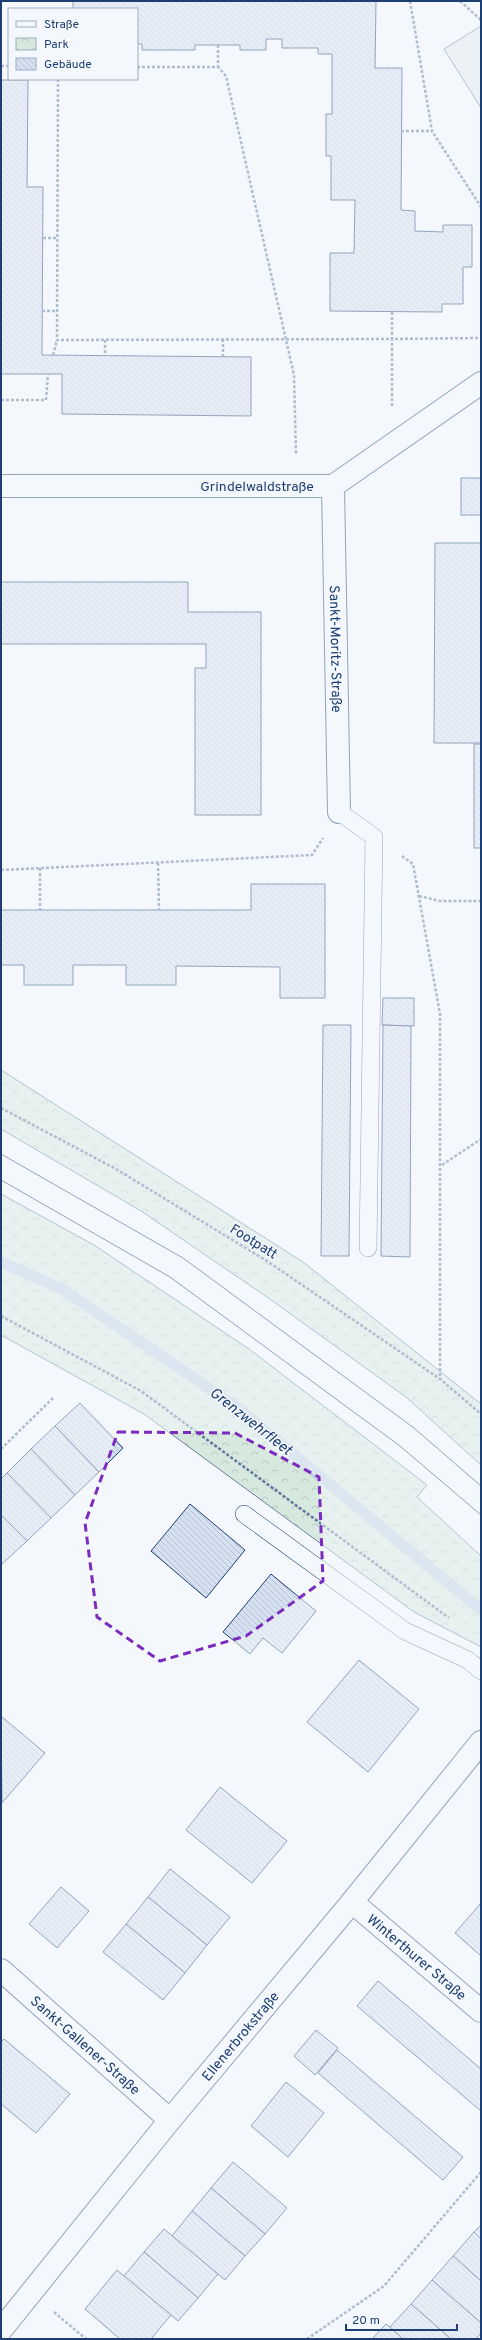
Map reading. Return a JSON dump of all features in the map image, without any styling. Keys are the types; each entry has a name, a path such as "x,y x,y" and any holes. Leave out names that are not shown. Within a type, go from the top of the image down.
{"street":[{"name":"Grindelwaldstraße","path":"1,486 333,486 481,383"},
{"name":"Sankt-Moritz-Straße","path":"333,486 339,812"},
{"name":"Ellenerbrokstraße","path":"1,2330 170,2120 352,1902 481,1742"},
{"name":"Winterthurer Straße","path":"352,1902 481,2011"},
{"name":"Sankt-Gallener-Straße","path":"1,1970 170,2120"}],"lane":[{"path":"339,812 374,837 368,1248"},
{"path":"244,1514 405,1631 468,1660 481,1671"}],"path":[{"path":"410,1 432,131 481,207"},
{"path":"460,1 481,20"},
{"path":"218,45 218,67 226,76 294,375 296,486"},
{"path":"138,67 218,67"},
{"path":"53,356 57,340 58,80"},
{"path":"401,131 432,131"},
{"path":"43,238 58,238"},
{"path":"42,311 57,311"},
{"path":"392,312 392,445"},
{"path":"57,340 481,338"},
{"path":"223,339 223,356"},
{"path":"105,340 105,356"},
{"path":"1,400 46,400 48,374"},
{"path":"1,870 312,855 339,812"},
{"path":"374,837 413,864 440,1014 442,1165 440,1379"},
{"path":"158,863 159,910"},
{"path":"40,868 40,910"},
{"path":"419,896 440,900 481,901"},
{"name":"Footpatt","path":"1,1108 116,1169 261,1257 440,1379 481,1414"},
{"path":"442,1165 481,1138"},
{"path":"1,1316 140,1391 450,1619"},
{"path":"1,1449 53,1398"},
{"path":"307,2339 384,2286 481,2172"},
{"path":"31,2293 86,2339"}],"highlighted area":[{"path":"118,1432 235,1433 319,1477 323,1581 246,1636 160,1661 97,1617 85,1523"}],"green space":[{"path":"1,1070 303,1262 481,1404 481,1465 406,1397 267,1297 141,1211 1,1129"},
{"path":"1,1194 94,1245 249,1349 427,1485 417,1497 481,1556 481,1647 414,1612 144,1414 1,1335"}],"shaded area":[{"path":"481,26 481,108 444,49"}],"building":[{"path":"73,1 376,1 375,68 402,68 401,210 415,211 415,231 443,232 443,225 472,225 472,267 463,267 463,304 442,304 442,312 330,311 330,253 354,253 355,200 331,200 331,156 326,156 326,114 332,114 332,54 318,54 318,48 282,48 282,39 266,39 266,50 240,50 240,45 195,45 195,50 142,50 142,44 138,44 138,8 73,8"},
{"path":"1,80 28,80 27,187 43,187 42,355 251,357 251,416 62,414 62,374 1,374"},
{"path":"461,478 481,478 481,515 461,515"},
{"path":"435,543 481,543 481,743 434,743"},
{"path":"1,582 188,582 188,612 261,612 261,815 195,815 195,668 206,668 206,644 1,644"},
{"path":"474,744 481,744 481,848 474,848"},
{"path":"251,884 325,884 325,998 280,998 280,967 176,966 176,985 126,985 126,965 73,965 73,985 24,985 24,965 1,965 1,910 251,910"},
{"path":"383,998 414,998 414,1026 382,1025"},
{"path":"323,1025 351,1025 349,1256 321,1256"},
{"path":"383,1025 411,1026 410,1257 381,1256"},
{"path":"80,1403 123,1448 99,1472 55,1426"},
{"path":"55,1426 99,1472 75,1495 31,1449"},
{"path":"31,1449 75,1495 51,1518 7,1473"},
{"path":"7,1473 51,1518 27,1541 1,1515 1,1479"},
{"path":"190,1504 245,1550 206,1598 151,1551"},
{"path":"1,1515 27,1541 2,1564 1,1563"},
{"path":"271,1574 316,1611 282,1653 263,1638 250,1654 223,1632"},
{"path":"359,1660 419,1709 368,1772 307,1722"},
{"path":"2,1717 45,1753 2,1803 1,1718"},
{"path":"220,1787 287,1841 252,1883 186,1830"},
{"path":"170,1869 230,1917 207,1945 148,1897"},
{"path":"61,1887 89,1911 57,1948 29,1924"},
{"path":"148,1897 207,1945 185,1973 126,1924"},
{"path":"481,1903 481,1956 455,1933"},
{"path":"126,1924 185,1973 163,2000 103,1952"},
{"path":"378,1981 481,2069 481,2111 357,2006"},
{"path":"316,2030 338,2048 315,2075 294,2056"},
{"path":"4,2039 70,2094 36,2133 1,2104 1,2042"},
{"path":"337,2050 463,2157 443,2180 318,2073"},
{"path":"286,2082 324,2113 288,2157 251,2126"},
{"path":"233,2162 287,2208 265,2234 211,2188"},
{"path":"211,2188 265,2234 245,2256 192,2211"},
{"path":"192,2211 245,2256 225,2280 172,2236"},
{"path":"481,2225 481,2239 474,2232"},
{"path":"164,2229 218,2274 198,2298 144,2252"},
{"path":"474,2232 481,2239 481,2281 453,2256"},
{"path":"144,2252 198,2298 178,2321 124,2276"},
{"path":"453,2256 481,2281 481,2323 432,2280"},
{"path":"117,2270 171,2315 151,2339 120,2339 85,2309"},
{"path":"432,2280 481,2323 481,2333 476,2339 451,2339 411,2304"},
{"path":"411,2304 451,2339 403,2339 390,2327"},
{"path":"386,2324 390,2327 403,2339 372,2339"}],"waterway":[{"name":"Grenzwehrfleet","path":"1,1262 62,1289 238,1408 481,1610"}],"tram line":[{"path":"1,1154 183,1258 414,1428 481,1486"},
{"path":"1,1180 170,1277 400,1446 481,1515"}]}
